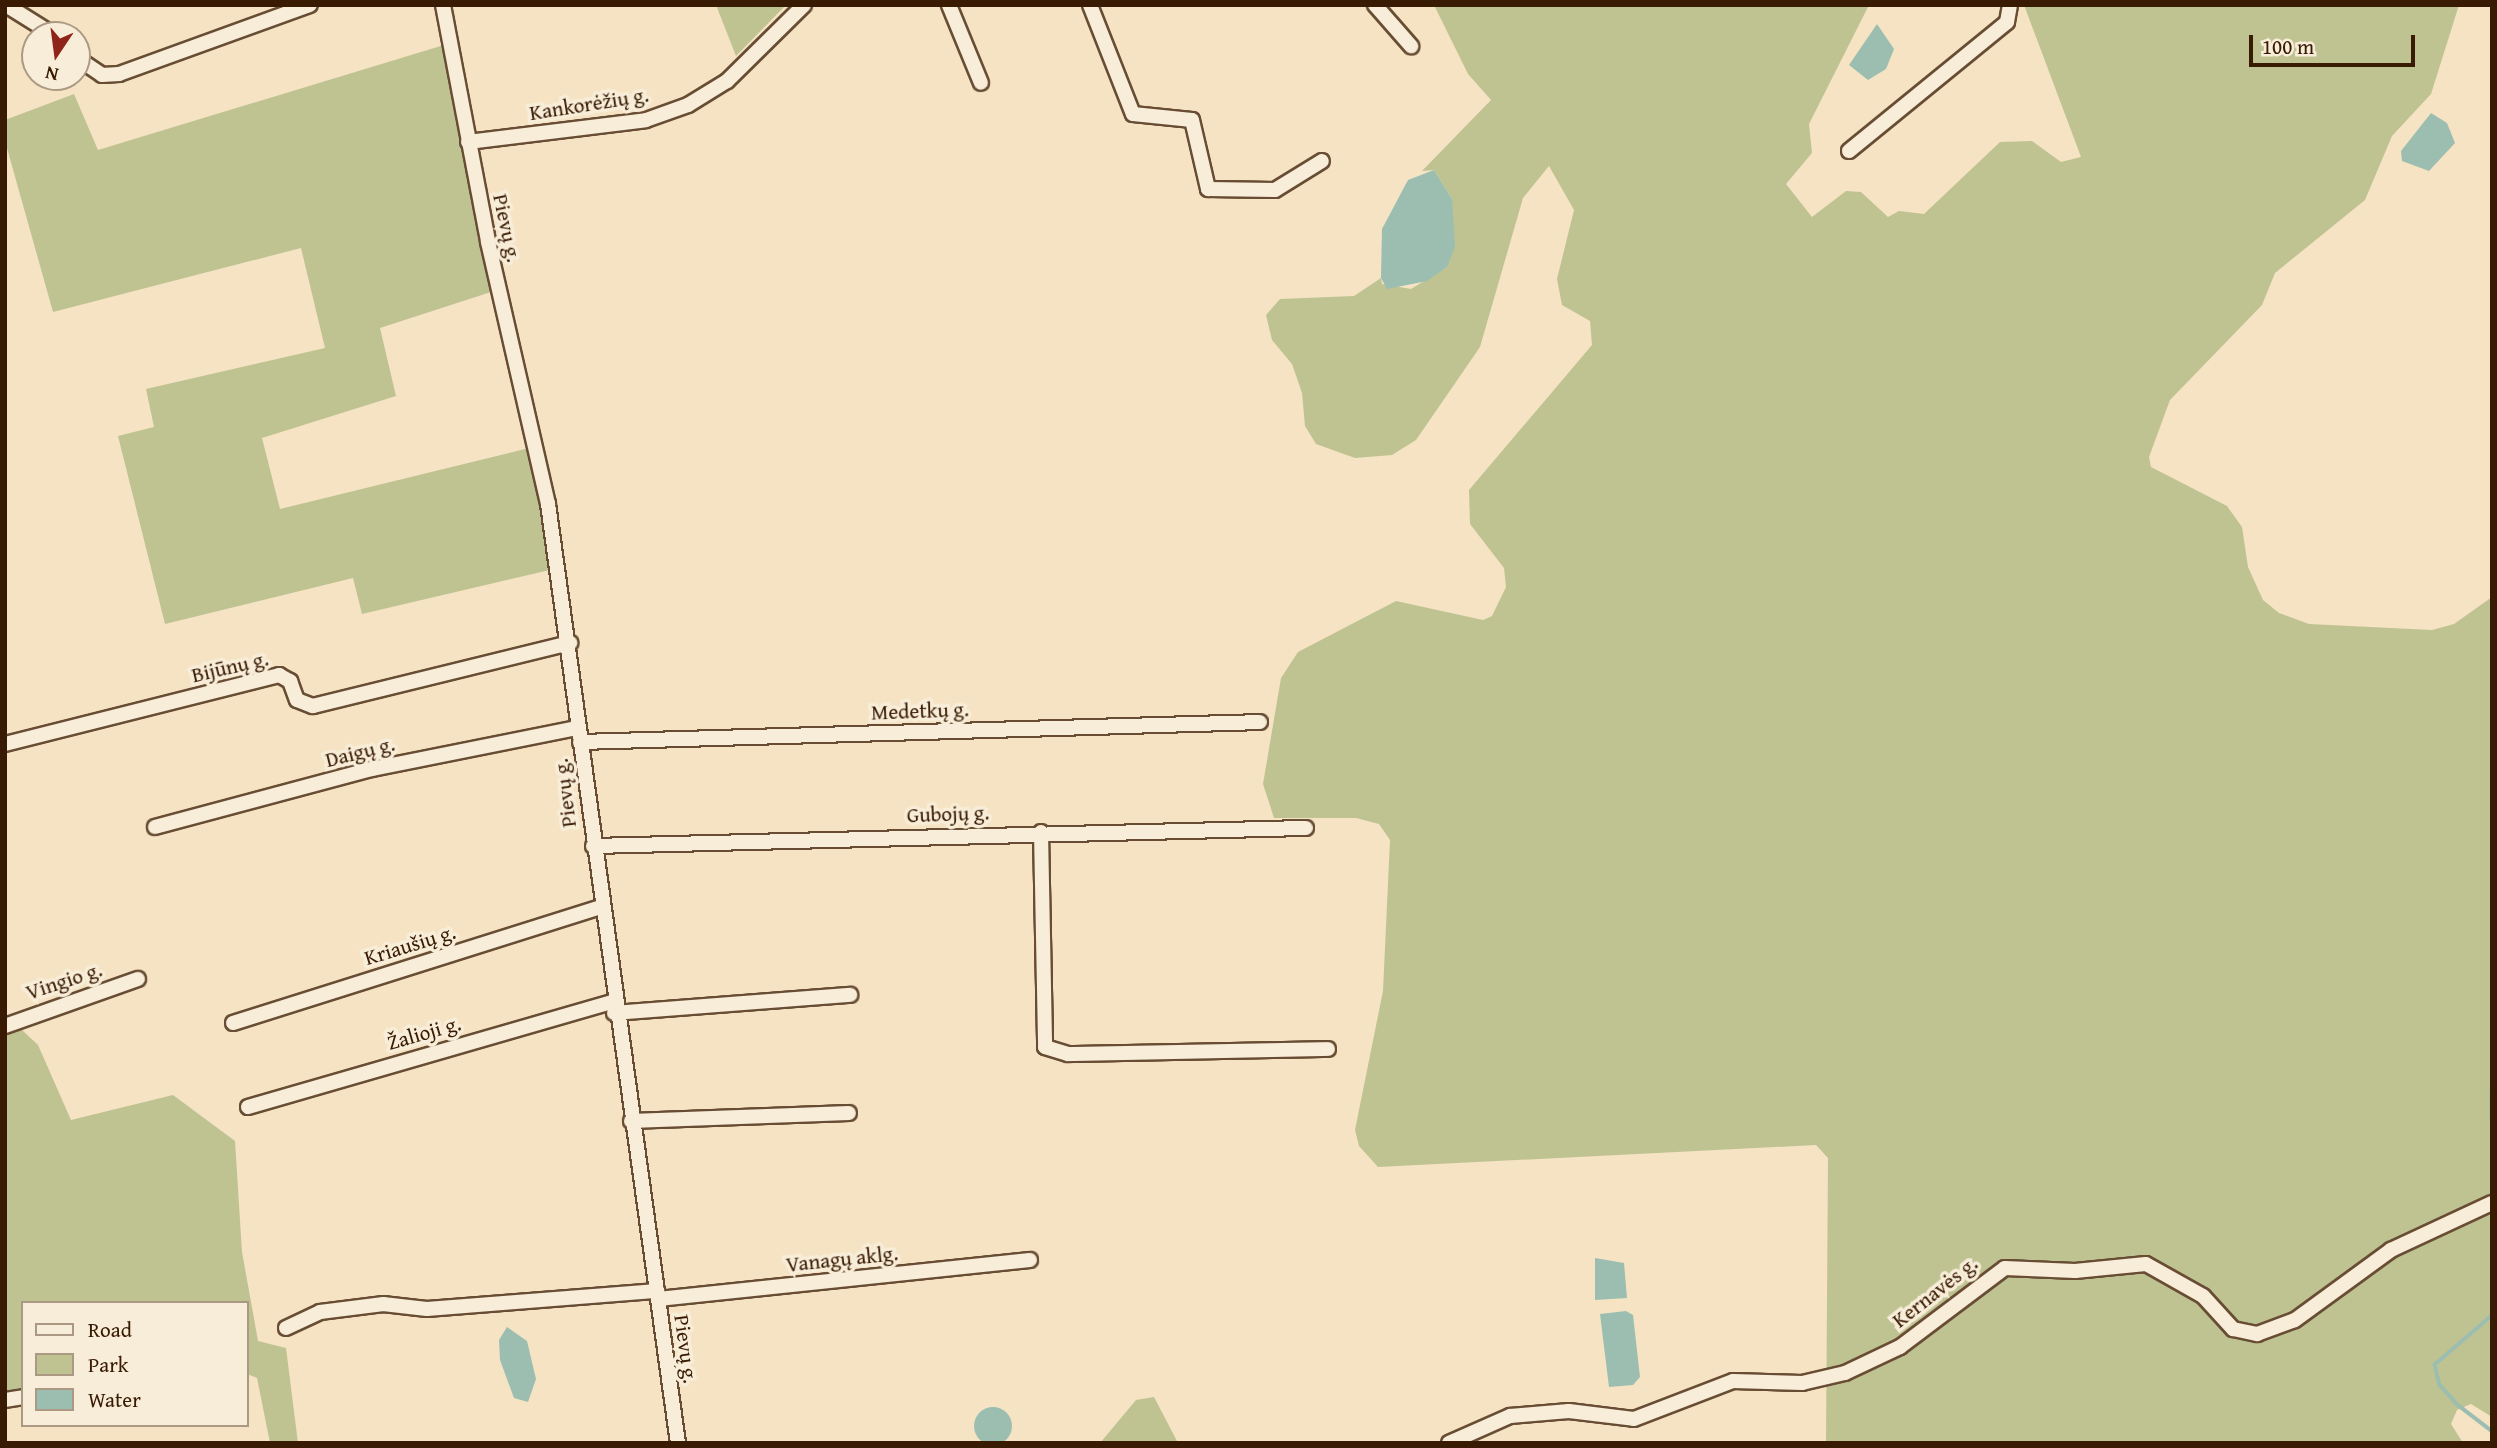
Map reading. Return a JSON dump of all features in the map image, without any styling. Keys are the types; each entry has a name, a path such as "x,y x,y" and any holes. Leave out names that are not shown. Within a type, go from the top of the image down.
{"street":[{"path":"6,5 32,21"},
{"path":"91,68 102,75 119,75 310,5"},
{"name":"Pievų g.","path":"443,5 468,142 548,503 570,643 613,1007 678,1443"},
{"name":"Kankorėžių g.","path":"468,142 646,120 688,105 727,81 804,5"},
{"path":"949,5 981,83"},
{"path":"1090,5 1133,114 1192,120 1208,189 1275,190 1322,161"},
{"path":"1375,5 1411,46"},
{"path":"1850,151 2007,22 2010,5"},
{"name":"Bijūnų g.","path":"5,744 279,675 290,681 297,700 313,706 570,643"},
{"name":"Medetkų g.","path":"579,735 1260,722"},
{"name":"Daigų g.","path":"155,827 372,769 579,735"},
{"name":"Gubojų g.","path":"593,846 1041,832 1306,828"},
{"path":"1041,832 1045,1047 1068,1054 1328,1049"},
{"name":"Kriaušių g.","path":"233,1023 601,907"},
{"name":"Vingio g.","path":"5,1026 138,979"},
{"name":"Žalioji g.","path":"248,1107 613,1007 850,995"},
{"path":"631,1121 849,1113"},
{"name":"Kernavės g.","path":"1449,1443 1510,1416 1569,1411 1634,1419 1733,1381 1802,1383 1846,1373 1900,1347 2005,1268 2075,1271 2146,1264 2203,1296 2233,1329 2265,1332 2295,1320 2391,1250 2492,1203"},
{"name":"Vanagų aklg.","path":"286,1328 320,1312 383,1304 428,1309 657,1295 1030,1260"}],"green space":[{"path":"716,5 786,5 736,56"},
{"path":"1434,5 1869,5 1809,124 1812,153 1786,184 1812,217 1846,191 1861,192 1888,217 1899,211 1924,214 2000,142 2032,141 2061,162 2081,157 2024,5 2459,5 2431,94 2392,136 2365,200 2275,273 2262,305 2170,400 2149,457 2151,467 2227,506 2242,527 2248,567 2263,600 2279,613 2309,624 2432,630 2454,624 2492,597 2492,1417 2471,1404 2457,1410 2451,1424 2463,1443 1826,1443 1828,1158 1816,1145 1378,1167 1359,1146 1355,1130 1383,991 1390,840 1379,824 1356,818 1274,818 1263,784 1281,678 1298,652 1396,601 1483,620 1492,616 1506,587 1504,568 1470,524 1469,490 1592,345 1590,321 1562,305 1557,279 1574,210 1549,166 1523,198 1480,347 1416,440 1392,455 1355,458 1316,444 1305,426 1302,393 1292,364 1272,340 1266,315 1280,299 1354,296 1381,278 1382,284 1411,289 1447,267 1452,199 1434,170 1422,171 1491,100 1468,74"},
{"path":"444,45 494,291 380,328 396,396 262,438 280,509 529,448 554,569 362,614 353,578 165,624 118,436 154,427 146,389 325,348 301,248 53,312 5,141 5,120 74,94 98,150"},
{"path":"21,1029 38,1045 71,1120 173,1095 235,1141 242,1252 258,1341 286,1348 298,1443 270,1443 257,1378 248,1374 248,1301 21,1301 21,1390 5,1393 5,1035"},
{"path":"1154,1397 1178,1443 1100,1443 1136,1400"}],"water":[{"path":"1877,24 1894,49 1886,69 1868,80 1849,65"},
{"path":"2431,113 2447,123 2455,143 2429,171 2402,161 2401,151"},
{"path":"1434,170 1452,199 1455,247 1447,267 1427,281 1387,289 1381,278 1382,229 1408,180"},
{"path":"1595,1258 1624,1263 1627,1298 1595,1300"},
{"path":"1626,1311 1633,1315 1640,1377 1633,1385 1609,1387 1600,1314"},
{"path":"507,1327 527,1341 536,1379 528,1402 514,1398 500,1360 499,1340"},
{"path":"993,1407 1006,1413 1012,1426 1006,1439 993,1445 980,1439 974,1426 980,1413"}],"waterway":[{"path":"2492,1091 2492,1120"},
{"path":"2492,1316 2435,1365 2440,1385 2458,1405 2492,1431"}]}
